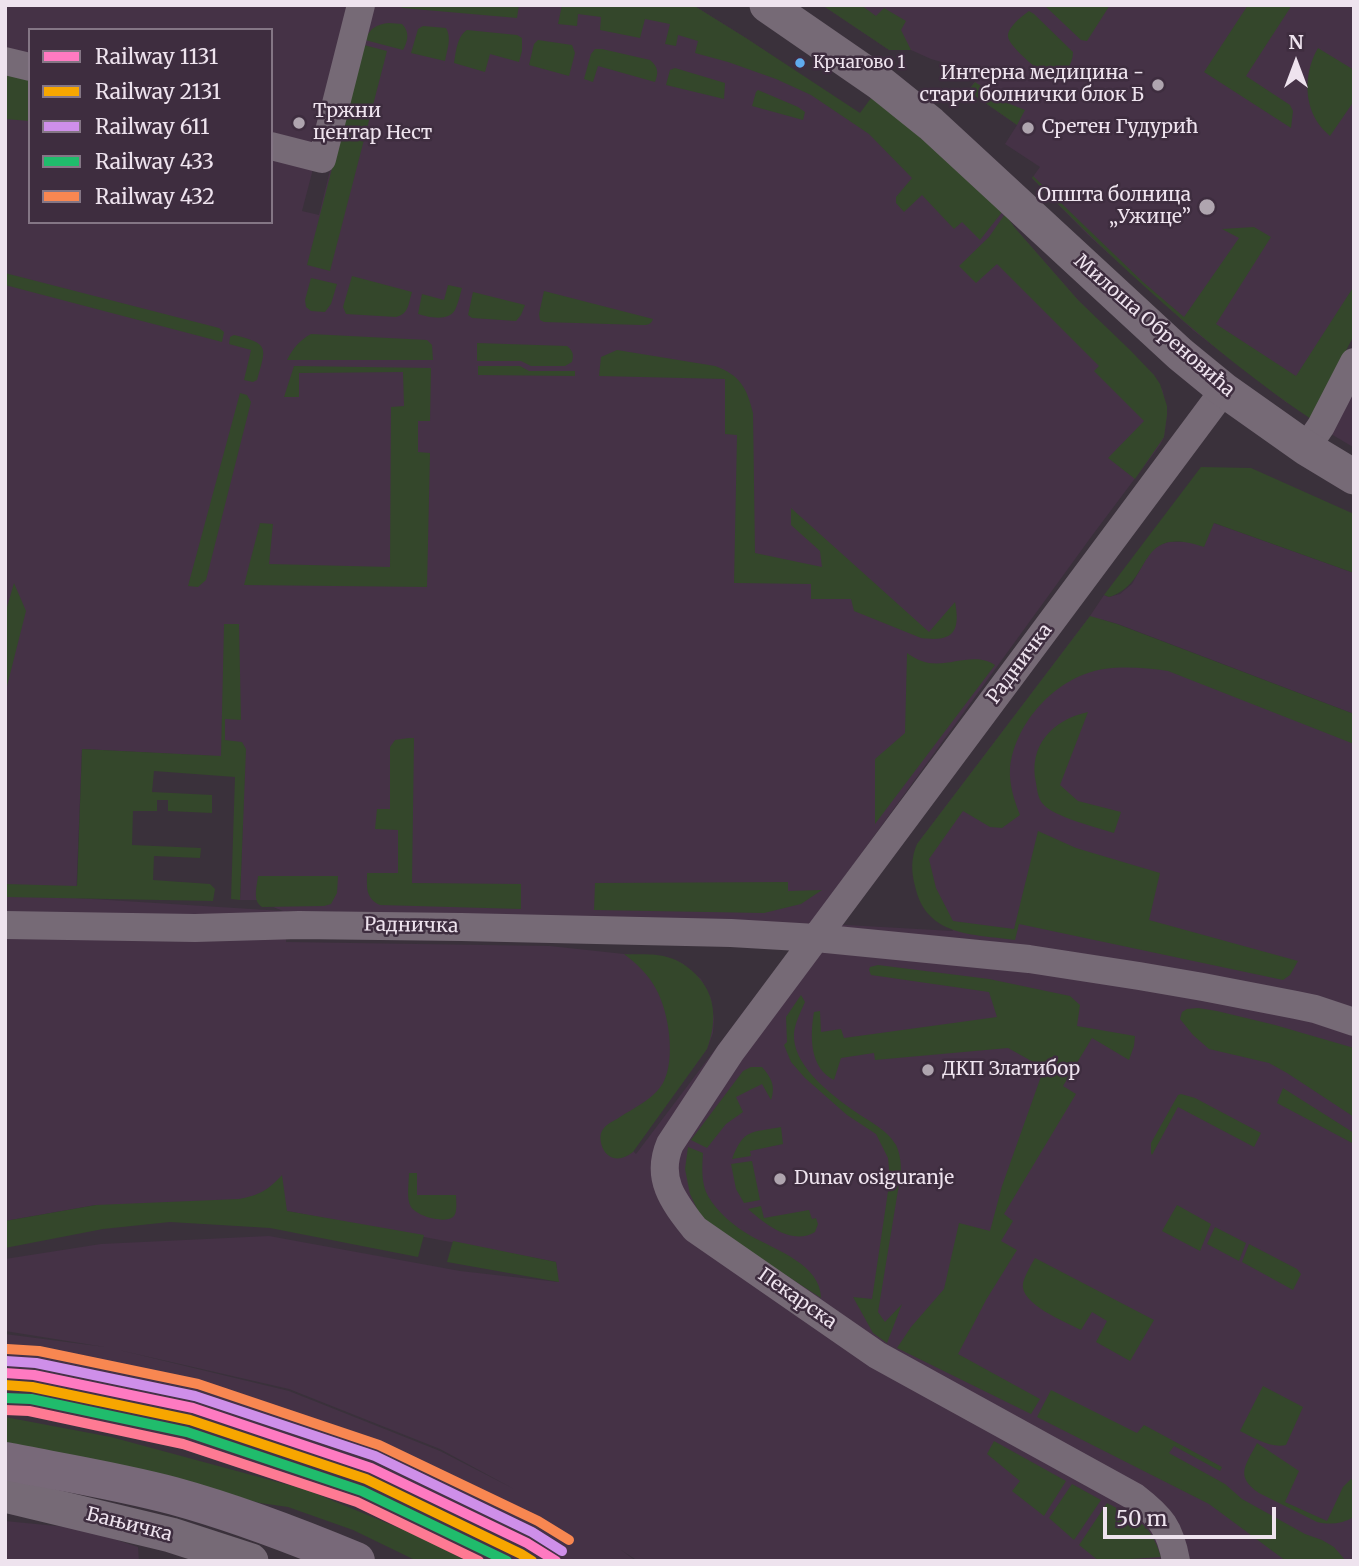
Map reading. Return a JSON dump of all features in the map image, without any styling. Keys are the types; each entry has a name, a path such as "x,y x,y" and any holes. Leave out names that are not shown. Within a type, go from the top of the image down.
{"main road":[{"path":"5,1461 173,1496 258,1522 356,1561"}],"street":[{"path":"273,146 323,159 361,5"},
{"name":"Милоша Обреновића","path":"767,5 880,83 931,124 1180,354 1224,390 1306,448 1354,477"},
{"path":"5,61 28,67"},
{"path":"1306,448 1321,426 1354,362"},
{"name":"Радничка","path":"816,939 1224,390"},
{"name":"Радничка","path":"5,925 195,929 299,925 485,927 731,933 816,939 1029,959 1297,1005 1354,1023"},
{"name":"Пекарска","path":"816,939 730,1053 670,1144 665,1157 664,1172 677,1207 695,1229 877,1355 1135,1497 1154,1511 1166,1528 1177,1561"},
{"name":"Бањичка","path":"5,1495 171,1535 251,1561"}],"shaded area":[{"path":"5,5 356,5 302,211 319,215 371,5 693,5 1003,211 1078,300 1154,375 1163,391 1167,415 1160,445 811,923 953,931 917,844 1104,595 1109,597 1120,594 1132,584 1150,552 1159,545 1168,542 1190,542 1214,523 1354,573 1354,714 1100,619 1354,720 1354,1561 638,1561 621,1550 636,1561 487,1561 322,1491 199,1451 5,1411 5,1334 105,1347 5,1331 5,1259 101,1244 269,1236 460,1271 558,1282 556,1262 287,1211 96,1205 5,1221","holes":["82,749 245,758 240,900 256,900 283,911 76,898","286,911 546,916 810,924 636,1154 633,1151 707,1049 713,1033 711,998 701,979 682,963 667,957 550,946 286,942","119,1350 289,1389 440,1449 514,1489 440,1451 289,1391"]},
{"name":"Општа болница „Ужице”","path":"822,5 1354,5 1354,335 1287,403 1194,331 1088,235 1032,178 1040,167 1005,144 1017,125 968,91 975,81 945,63 911,50 889,50"},
{"path":"1354,390 1354,444 1353,447 1331,434"},
{"path":"5,1521 77,1528 102,1535 138,1547 139,1561 5,1561"}],"green space":[{"path":"394,5 519,5 517,18"},
{"path":"562,5 693,5 860,113 871,98 908,126 1003,211 980,240 962,222 954,229 922,195 904,212 896,203 896,197 912,178 869,134 811,95 776,79 695,53 698,41 678,35 676,46 665,44 670,24 645,19 640,38 600,30 601,17 578,14 577,26 558,24"},
{"path":"822,5 861,5 876,16 884,8 906,21 901,30 911,50 889,50"},
{"path":"1044,5 1110,5 1087,41 1081,40"},
{"path":"1248,5 1292,5 1246,76 1290,105 1293,111 1291,128 1204,72"},
{"path":"1029,11 1073,52 1068,68 1056,81 1028,61 1014,47 1008,36 1010,29"},
{"path":"389,23 402,24 406,30 407,40 403,50 365,40 374,27"},
{"path":"423,26 446,28 449,40 445,61 411,53 418,29"},
{"path":"467,30 517,35 522,38 519,62 490,54 485,72 454,63 459,40"},
{"path":"538,40 572,45 575,53 569,76 529,65 534,44"},
{"path":"364,45 387,51 330,271 307,265"},
{"path":"1318,48 1354,70 1354,101 1330,136 1313,114 1308,95 1310,66"},
{"path":"595,49 650,60 657,70 655,82 598,66 593,82 584,79"},
{"path":"5,68 28,74 28,121 5,119"},
{"path":"675,68 725,83 724,99 666,85 670,70"},
{"path":"975,82 1005,102 1025,110 1017,125 968,91"},
{"path":"758,90 798,107 805,112 803,120 752,106"},
{"path":"1033,176 1143,282 1184,317 1239,238 1222,229 1254,227 1271,237 1216,324 1296,376 1354,286 1354,335 1311,419 1236,364 1165,305 1064,211"},
{"path":"1005,214 1078,300 1130,350 1160,384 1167,406 1164,437 1135,479 1108,458 1144,421 1094,371 1099,366 997,264 976,283 959,266 989,237"},
{"path":"5,273 219,328 224,332 222,342 5,285"},
{"path":"352,276 412,292 406,311 396,317 346,314 343,307"},
{"path":"311,278 337,284 331,304 325,312 311,311 306,307 305,300"},
{"path":"448,285 462,288 452,314 438,318 418,314 422,294 444,300"},
{"path":"544,291 653,319 650,324 643,325 544,322 540,320 539,314"},
{"path":"473,292 525,305 516,321 472,318 468,315"},
{"path":"311,334 427,340 432,345 433,360 287,360 297,345"},
{"path":"234,335 254,341 262,348 260,369 257,380 253,382 244,380 251,350 229,344 230,337"},
{"path":"477,343 567,346 571,349 573,359 565,366 531,366 521,361 477,361"},
{"path":"617,350 715,366 731,374 741,384 753,413 755,553 822,567 820,551 791,525 791,508 929,632 955,602 957,621 952,633 947,637 921,638 854,611 851,599 811,599 811,584 734,583 737,435 725,434 725,379 599,376 601,357"},
{"path":"294,366 431,368 430,421 418,421 418,452 430,453 427,587 244,585 260,523 273,524 269,564 390,567 391,407 404,406 403,372 299,373 299,397 284,397"},
{"path":"478,366 520,366 529,371 575,371 575,376 478,375"},
{"path":"240,393 247,395 251,402 206,580 198,587 188,586"},
{"path":"1201,467 1251,468 1354,514 1354,573 1214,523 1204,547 1182,542 1166,543 1155,549 1123,590 1109,597 1104,595"},
{"path":"14,583 26,611 5,694 5,614"},
{"path":"1090,616 1354,714 1354,744 1168,671 1120,668 1087,673 1055,691 1041,704 1020,734 1010,774 1012,792 1020,815 1002,828 990,827 963,811 929,859 936,888 953,921 1014,929 1038,831 1076,848 1160,873 1149,920 1298,961 1290,975 1283,980 1019,924 1015,940 968,934 940,924 929,915 921,903 912,870 917,844"},
{"path":"224,624 239,624 241,720 225,719 225,740 242,742 246,749 240,900 231,899 235,777 154,771 152,792 212,795 212,813 168,811 168,800 157,800 157,811 133,811 132,845 201,848 200,858 154,856 153,880 210,884 215,889 213,901 5,897 5,884 77,886 82,749 221,756"},
{"path":"907,653 918,660 931,663 978,659 995,665 875,824 875,759 905,733"},
{"path":"1088,712 1060,785 1078,801 1121,812 1114,833 1056,813 1043,804 1037,791 1034,770 1039,746 1054,728 1064,721"},
{"path":"414,738 412,883 521,884 521,909 380,905 369,895 367,873 398,873 398,830 375,829 377,809 390,809 390,747 395,740"},
{"path":"258,876 338,876 337,893 331,904 324,906 262,907 256,897"},
{"path":"788,882 788,891 822,890 801,904 764,913 594,910 595,883"},
{"path":"624,954 662,956 686,966 699,978 710,996 713,1027 707,1049 633,1152 623,1158 614,1158 603,1149 600,1139 602,1132 608,1124 659,1089 667,1073 670,1049 661,999 642,970"},
{"path":"878,965 989,979 1070,996 1080,1005 1077,1026 1135,1036 1129,1060 1092,1038 1063,1086 1076,1094 1004,1214 1013,1221 1001,1241 1017,1250 986,1300 958,1354 1040,1399 1031,1414 897,1348 911,1327 944,1289 959,1223 990,1231 1002,1186 1044,1068 1008,1048 875,1060 874,1053 841,1058 834,1080 820,1068 813,1050 814,1012 820,1011 821,1032 841,1029 844,1038 997,1017 989,992 871,975 870,967"},
{"path":"801,995 805,1002 794,1033 795,1044 805,1066 831,1093 887,1134 896,1145 899,1155 901,1172 878,1312 885,1322 902,1304 887,1343 873,1333 853,1297 872,1299 890,1178 888,1158 876,1134 847,1115 791,1062 784,1045 787,1042 786,1017"},
{"path":"1198,1008 1275,1025 1354,1048 1354,1117 1269,1063 1209,1049 1180,1019 1182,1012"},
{"path":"751,1067 762,1067 768,1074 773,1086 771,1100 762,1084 736,1097 743,1112 726,1124 707,1148 691,1140 743,1071"},
{"path":"1283,1088 1354,1133 1354,1144 1277,1103"},
{"path":"1181,1094 1195,1098 1261,1133 1254,1147 1178,1107 1152,1155 1151,1143"},
{"path":"781,1127 783,1144 750,1151 751,1156 732,1159 745,1137 755,1132"},
{"path":"688,1147 703,1153 704,1186 716,1208 745,1232 805,1268 814,1276 821,1298 701,1217 690,1194 685,1169"},
{"path":"752,1161 760,1200 744,1203 736,1189 731,1164"},
{"path":"409,1173 417,1173 417,1195 456,1195 455,1215 443,1220 414,1210 409,1200"},
{"path":"282,1175 287,1211 424,1235 418,1257 270,1228 170,1222 103,1229 5,1248 5,1221 96,1205 239,1199 263,1191"},
{"path":"1177,1205 1211,1224 1200,1251 1162,1231"},
{"path":"761,1206 764,1218 809,1210 812,1219 816,1218 818,1224 815,1232 797,1236 779,1231 748,1209"},
{"path":"1215,1227 1246,1243 1239,1261 1207,1244"},
{"path":"453,1241 556,1262 559,1282 447,1262"},
{"path":"1249,1244 1297,1269 1301,1274 1293,1290 1242,1262"},
{"path":"1035,1258 1154,1320 1130,1361 1096,1342 1107,1321 1092,1312 1081,1330 1045,1311 1028,1298 1023,1283"},
{"path":"1263,1386 1303,1407 1286,1445 1268,1444 1240,1431"},
{"path":"1051,1390 1137,1433 1144,1425 1222,1467 1220,1471 1174,1446 1169,1453 1225,1484 1242,1499 1334,1547 1346,1561 1286,1561 1209,1504 1037,1417"},
{"path":"5,1417 111,1437 307,1490 423,1538 466,1561 417,1561 353,1530 288,1507 260,1503 167,1478 5,1445"},
{"path":"994,1441 1066,1481 1044,1516 1012,1491 1020,1481 987,1454"},
{"path":"1257,1443 1299,1471 1285,1502 1327,1521 1343,1487 1351,1479 1354,1481 1354,1517 1336,1523 1317,1522 1251,1487 1244,1476 1246,1464"},
{"path":"1072,1484 1101,1500 1074,1540 1049,1518"},
{"path":"1107,1503 1127,1513 1147,1529 1161,1557 1099,1561 1079,1545"}],"rail line":[{"name":"432","path":"7,1349 39,1351 198,1384 379,1445 538,1521 569,1540"},
{"name":"611","path":"6,1361 36,1363 195,1396 375,1456 532,1532 562,1551"},
{"name":"1131","path":"5,1373 34,1375 193,1408 371,1468 527,1543 556,1561"},
{"name":"2131","path":"5,1385 32,1387 190,1420 366,1479 532,1561"},
{"name":"433","path":"5,1398 31,1399 187,1432 362,1491 507,1561"}],"transit line":[{"path":"5,1410 29,1411 183,1444 357,1502 479,1561"}],"place":[{"name":"Крчагово 1","path":"800,63"},
{"name":"Интерна медицина - стари болнички блок Б","path":"1158,85"},
{"name":"Тржни центар Нест","path":"299,123"},
{"name":"Сретен Гудурић","path":"1028,128"},
{"name":"Општа болница „Ужице”","path":"1207,207"},
{"name":"ДКП Златибор","path":"928,1070"},
{"name":"Dunav osiguranje","path":"780,1179"}]}
